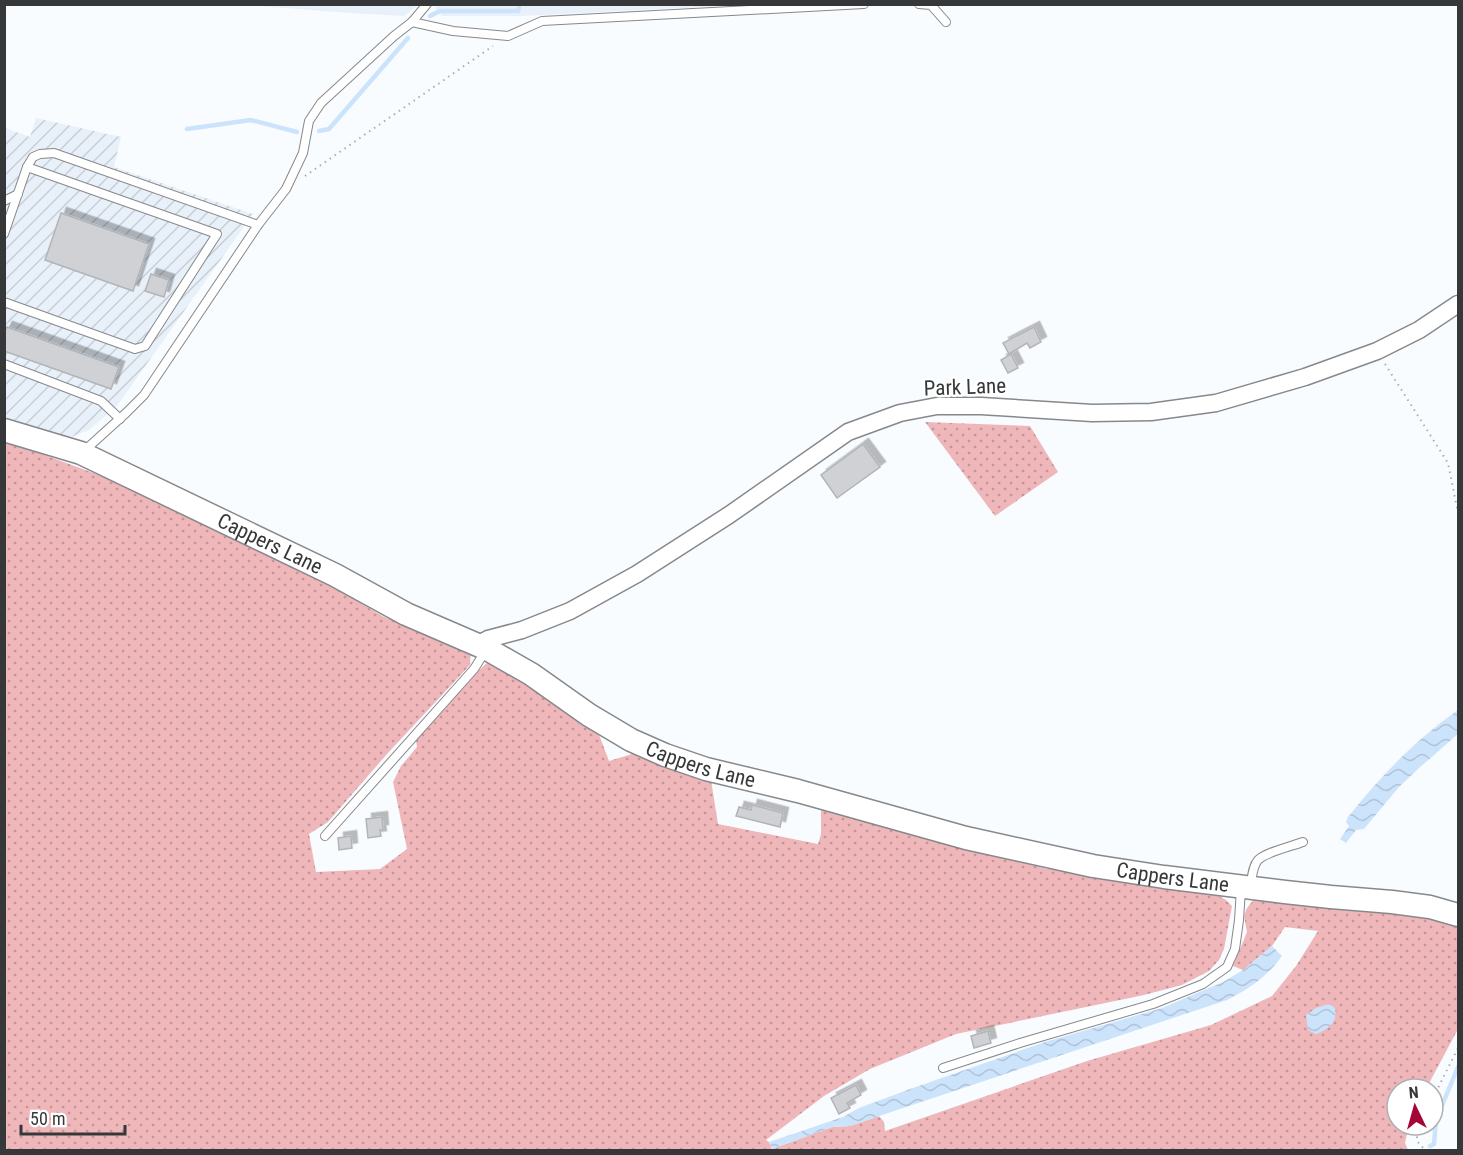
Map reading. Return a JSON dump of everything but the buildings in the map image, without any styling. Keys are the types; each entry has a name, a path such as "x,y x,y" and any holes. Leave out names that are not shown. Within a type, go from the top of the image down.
{"street":[{"name":"Park Lane","path":"482,647 488,639 522,630 570,612 637,574 729,515 848,432 900,413 937,406 981,406 1092,413 1151,412 1216,403 1305,377 1377,351 1419,330 1458,304"},
{"name":"Cappers Lane","path":"4,430 81,453 335,575 406,614 482,647 531,674 589,715 631,740 706,769 798,791 966,838 1093,866 1285,892 1430,907 1458,915"}],"lane":[{"path":"81,453 144,395 258,225 286,189 303,153 309,121 321,103 412,22 427,4"},
{"path":"412,22 453,31 508,36 542,21 864,4"},
{"path":"919,4 931,5 946,22"},
{"path":"4,234 27,167 33,157 54,153 258,225"},
{"path":"4,302 135,349 145,346 217,234 27,167"},
{"path":"4,201 18,194"},
{"path":"4,364 101,402 120,418"},
{"path":"325,836 474,669 482,647"},
{"path":"942,1068 1020,1042 1153,1004 1203,984 1227,968 1235,950 1246,887 1258,860 1273,852 1303,842"}],"path":[{"path":"286,189 508,36"},
{"path":"1377,351 1448,463 1458,513"},
{"path":"1444,1077 1458,1048"},
{"path":"1416,1137 1416,1141 1425,1150"}],"shaded area":[{"path":"418,4 404,16 247,5"},
{"path":"437,4 739,5 521,16 442,16 435,8"},
{"path":"36,118 121,137 114,167 253,214 117,406 89,430 69,438 5,418 5,128 30,137"},
{"path":"925,422 1030,426 1058,472 995,516"},
{"path":"4,440 118,482 293,563 384,617 471,650 470,665 387,754 328,822 309,834 316,872 380,869 407,849 393,782 401,766 417,747 416,740 488,662 537,688 578,716 578,723 598,732 609,761 632,754 674,770 711,780 718,824 818,844 821,834 821,807 1047,869 1061,866 1214,893 1232,906 1224,949 1219,960 1209,971 1182,985 1144,995 956,1034 870,1069 824,1096 766,1140 772,1149 832,1127 850,1126 879,1116 884,1122 885,1131 1087,1061 1211,1025 1272,996 1296,966 1318,931 1285,927 1272,946 1243,970 1233,966 1247,932 1244,916 1255,898 1376,907 1458,924 1458,1029 1432,1077 1385,1077 1385,1137 1406,1137 1405,1143 1408,1150 5,1150"}],"water":[{"path":"1458,710 1458,734 1399,787 1364,829 1356,830 1346,843 1340,839 1349,826 1346,822 1348,817 1373,787 1427,734"},
{"path":"1272,946 1282,956 1277,963 1258,981 1227,1000 850,1126 832,1127 772,1149 769,1142 1045,1042 1162,1008 1223,982 1243,970"},
{"path":"1329,1004 1335,1008 1336,1013 1332,1024 1316,1034 1308,1030 1306,1015 1316,1008"}],"waterway":[{"path":"430,16 440,11 518,11 519,8"},
{"path":"319,131 329,129 408,38"},
{"path":"187,129 251,120 297,132"},
{"path":"1430,1146 1434,1144 1436,1120 1458,1067"}]}
